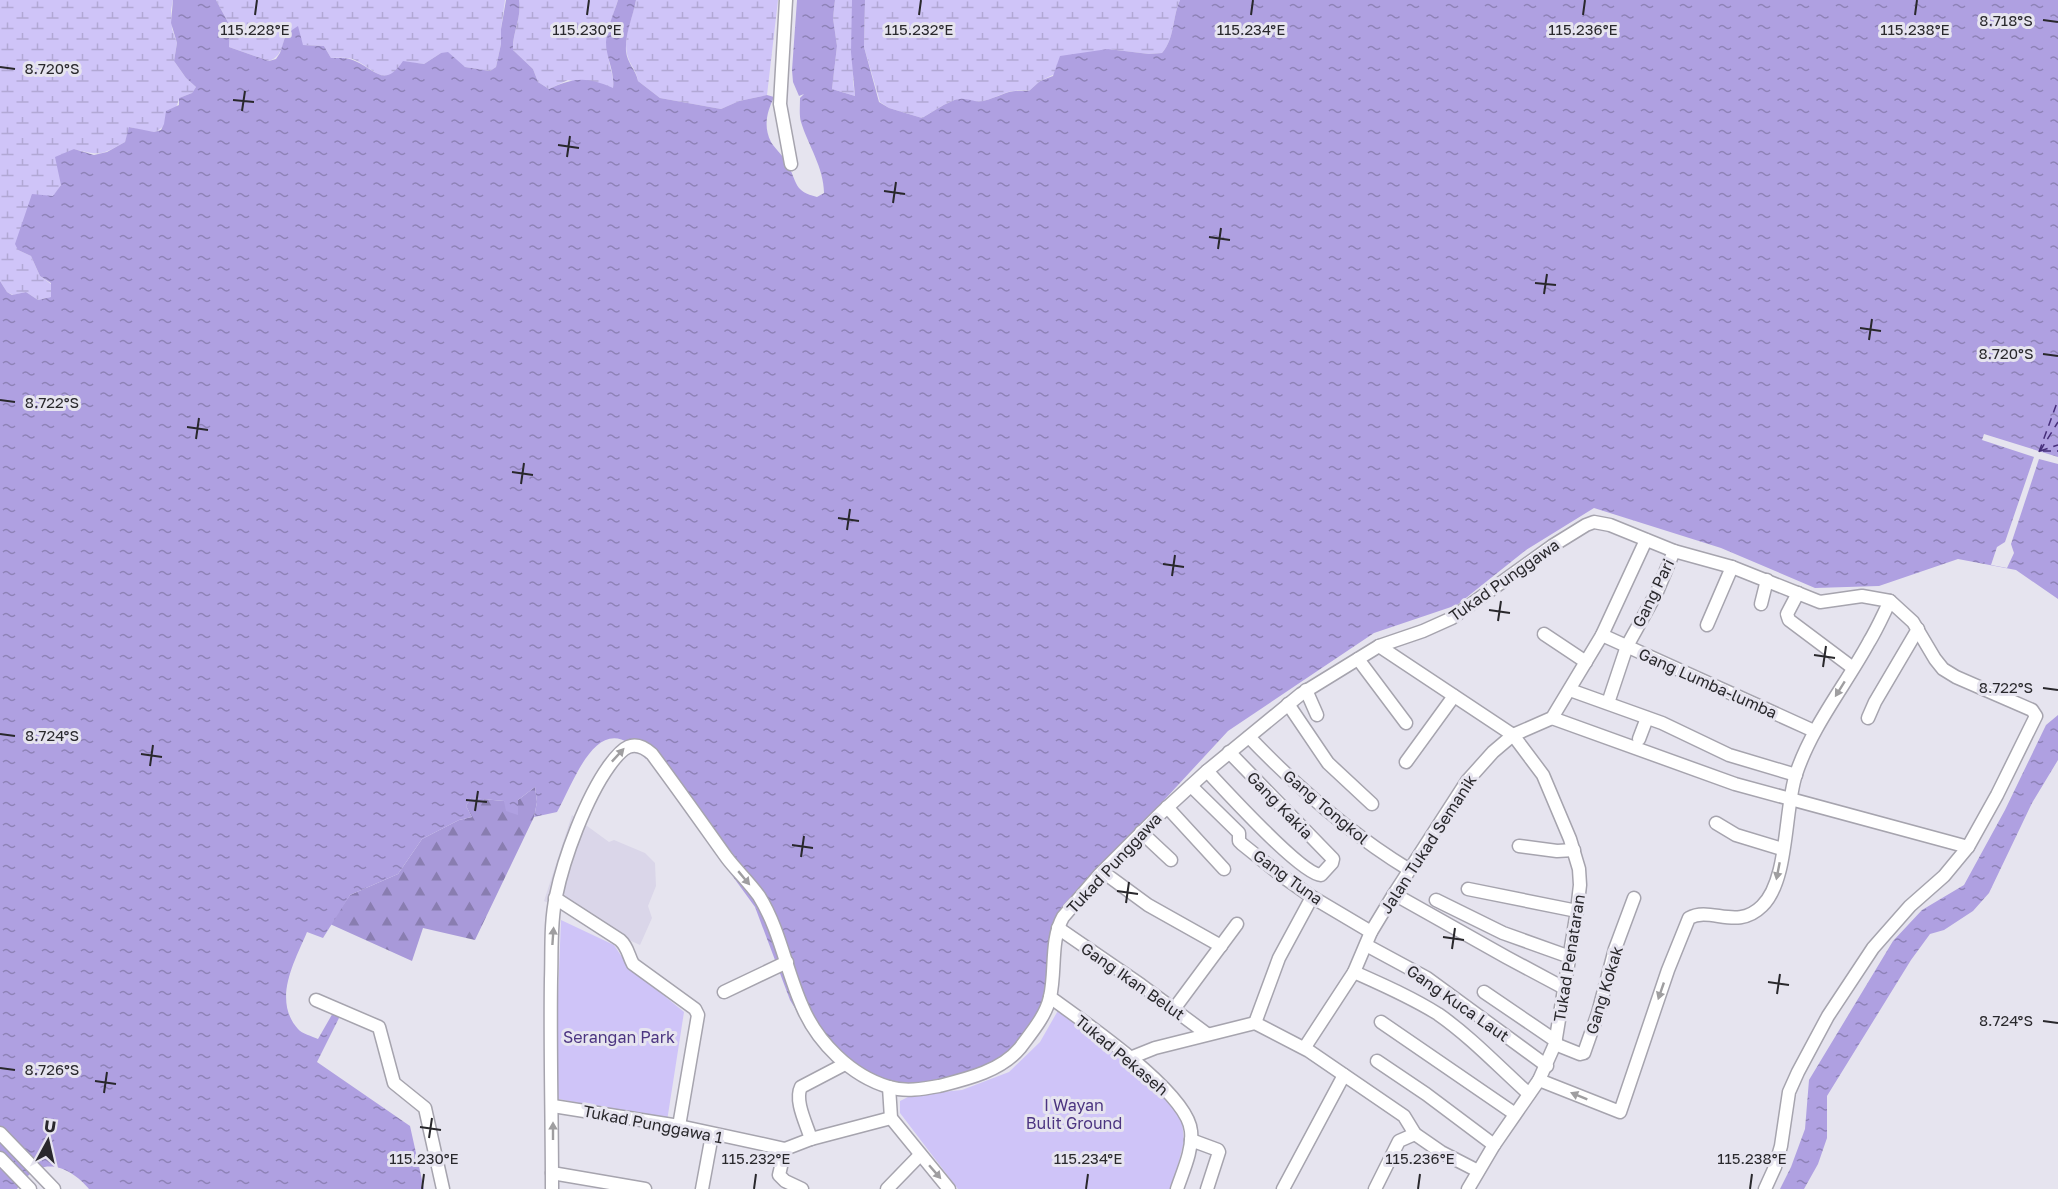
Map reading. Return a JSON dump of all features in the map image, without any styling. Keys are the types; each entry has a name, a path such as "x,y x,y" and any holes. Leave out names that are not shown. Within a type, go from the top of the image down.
{"street":[{"path":"786,0 780,104 791,164"},
{"name":"Tukad Punggawa","path":"552,1189 551,1005 555,898 577,831 606,770 616,755 625,747 639,746 652,754 728,860 760,898 787,962 801,1005 821,1039 845,1064 865,1077 889,1088 907,1090 933,1087 969,1078 995,1067 1017,1050 1036,1026 1050,997 1058,928 1066,914 1141,832 1229,752 1288,704 1378,646 1423,631 1452,618 1552,546 1586,525 1594,522 1602,523 1674,551 1732,567 1824,603 1862,596 1890,601"},
{"path":"1646,540 1602,635 1552,718 1735,784 1968,847"},
{"name":"Gang Pari","path":"1608,703 1627,646 1657,591 1674,551"},
{"path":"1707,626 1732,567"},
{"path":"1761,604 1767,580"},
{"path":"1798,593 1787,614 1790,620 1853,668"},
{"path":"1539,1080 1620,1112 1686,922 1694,916 1738,918 1748,916 1760,908 1773,890 1796,775 1814,731 1869,643 1890,601 1918,628 1935,659 1948,672 2032,710 2036,716 1998,795 1968,847 1944,876 1910,906 1874,948 1828,1016 1789,1092 1781,1146 1765,1189"},
{"path":"1868,718 1918,628"},
{"path":"1544,634 1586,662"},
{"name":"Gang Lumba-lumba","path":"1602,635 1814,731"},
{"name":"Tukad Penataran","path":"1378,646 1513,735 1543,775 1574,850 1579,869 1577,911 1556,1043 1539,1080 1494,1145 1468,1189"},
{"path":"1358,659 1406,723"},
{"path":"1306,690 1317,715"},
{"path":"1570,690 1647,718 1736,757 1796,775"},
{"path":"1406,762 1454,696"},
{"path":"1288,704 1328,763 1372,804"},
{"name":"Jalan Tukad Semanik","path":"1305,1047 1354,972 1371,932 1408,869 1467,782 1493,752 1513,735 1552,718"},
{"path":"1639,739 1647,718"},
{"name":"Gang Tongkol","path":"1249,737 1326,810 1377,850 1408,869"},
{"name":"Gang Kakia","path":"1229,752 1332,857 1333,861 1319,876 1298,861"},
{"path":"1207,771 1298,861 1282,876"},
{"name":"Gang Tuna","path":"1191,786 1239,833 1239,841 1282,876 1371,932"},
{"path":"1167,807 1224,869"},
{"path":"1239,833 1253,819"},
{"path":"1716,823 1736,835 1782,849"},
{"path":"1141,832 1171,860"},
{"path":"1519,846 1557,851 1574,850"},
{"path":"1103,872 1148,905 1221,946"},
{"path":"1468,889 1577,911"},
{"path":"1394,894 1564,988"},
{"path":"1255,1023 1279,958 1312,897"},
{"path":"555,898 620,940 628,947 629,957 633,964 696,1009 698,1015 679,1126"},
{"name":"Gang Kokak","path":"1556,1043 1578,1053 1584,1053 1598,1013 1615,949 1634,898"},
{"path":"1437,900 1503,933 1570,957"},
{"path":"1174,1009 1237,924"},
{"name":"Gang Ikan Belut","path":"1058,928 1207,1034"},
{"name":"Gang Kuca Laut","path":"1366,945 1427,978 1547,1066"},
{"path":"724,992 787,962"},
{"path":"1354,972 1412,998 1439,1015 1529,1094"},
{"path":"1484,992 1556,1043"},
{"name":"Tukad Pekaseh","path":"1050,997 1130,1058 1162,1087 1179,1106 1190,1125 1191,1140"},
{"path":"316,1000 379,1027 394,1083 425,1108 443,1189"},
{"path":"1381,1022 1515,1114"},
{"path":"1130,1058 1155,1048 1255,1023 1305,1047 1404,1116 1415,1134 1441,1152 1478,1171"},
{"path":"1377,1061 1494,1145"},
{"path":"811,1139 799,1091 845,1064"},
{"path":"1283,1189 1344,1075"},
{"path":"889,1088 891,1118 950,1189"},
{"name":"Tukad Punggawa 1","path":"553,1106 679,1126 785,1149"},
{"path":"802,1189 779,1175 785,1149 811,1139 891,1118"},
{"path":"0,1133 54,1189"},
{"path":"1375,1189 1399,1141 1415,1134"},
{"path":"702,1189 712,1135"},
{"path":"1177,1189 1191,1140 1219,1152 1207,1189"},
{"path":"887,1189 920,1155"},
{"path":"0,1158 30,1189"},
{"path":"552,1173 645,1189"}],"shaded area":[{"path":"572,815 609,842 614,840 645,853 655,863 656,886 648,906 652,918 640,945 544,901"}],"green space":[{"path":"0,0 173,0 172,29 177,43 174,61 186,78 196,87 192,93 179,98 170,118 158,131 148,132 130,127 125,142 111,150 90,153 74,149 61,185 18,250 31,256 40,276 51,284 51,297 38,300 26,292 13,295 7,292 0,281"},
{"path":"216,0 505,0 501,44 496,67 490,71 465,67 441,53 424,64 404,62 397,70 386,76 352,59 331,58 324,46 303,45 286,34 279,53 269,61 229,47 230,26"},
{"path":"519,0 618,0 608,37 613,89 568,80 549,89 538,82 533,69 513,50 520,7"},
{"path":"636,0 778,0 767,95 739,101 721,109 660,98 638,81 627,54 627,33"},
{"path":"835,0 852,0 855,96 832,89 837,46 833,18"},
{"path":"865,0 1180,0 1169,41 1162,53 1149,54 1108,49 1040,81 1029,91 1010,92 980,101 956,100 922,118 889,108 880,102 864,47"},
{"path":"535,787 537,802 534,817 475,940 423,928 412,961 330,924 350,895 398,874 422,839 459,820 472,817 466,806 471,798 504,801 518,814 518,800"},
{"name":"Serangan Park","path":"561,920 614,945 628,966 684,1012 667,1121 554,1098"},
{"name":"I Wayan Bulit Ground","path":"1060,1007 1133,1066 1164,1095 1182,1121 1184,1141 1172,1189 958,1189 900,1113 900,1101 912,1095 962,1090 1009,1072 1040,1042"}],"water":[{"path":"173,0 216,0 230,26 229,47 269,61 276,59 286,34 298,26 303,45 324,46 331,58 352,60 375,73 386,76 397,69 403,61 424,64 441,53 448,52 465,67 490,71 496,67 506,0 519,0 520,7 513,50 533,69 538,82 549,89 567,82 581,80 613,88 613,76 606,48 608,31 618,0 636,0 628,31 626,51 638,81 660,98 721,109 739,101 767,95 774,97 767,119 767,130 771,142 786,162 800,189 817,197 824,193 823,184 819,166 800,119 800,98 804,94 799,96 793,82 797,0 835,0 833,18 837,46 832,89 855,96 851,52 852,0 865,0 864,47 879,102 889,108 922,118 956,100 980,101 1010,92 1029,91 1040,81 1053,76 1060,56 1108,49 1149,54 1162,53 1169,41 1180,0 2058,0 2058,599 2016,570 1958,559 1879,586 1815,588 1721,548 1594,508 1526,550 1457,605 1374,633 1228,731 1055,918 1049,986 1032,1024 1001,1062 921,1084 870,1082 838,1062 811,1035 790,1000 755,907 654,768 658,766 651,756 646,759 630,743 616,738 603,741 582,764 557,812 534,817 537,802 535,787 518,800 518,815 506,811 504,801 471,798 466,806 472,817 459,820 422,839 398,874 350,895 323,938 307,932 297,955 286,993 290,1018 300,1031 318,1039 334,1011 341,1014 317,1062 410,1126 424,1189 89,1189 69,1172 46,1167 30,1174 17,1189 0,1189 0,281 7,292 12,295 26,292 38,300 51,297 51,283 40,276 31,256 18,250 15,244 32,194 53,196 61,185 55,157 74,149 94,155 107,152 125,142 129,127 154,132 161,130 166,111 179,105 179,98 192,93 196,87 186,78 174,61 177,43 171,23"},
{"path":"2058,715 2058,760 2032,803 1989,893 1973,911 1944,930 1930,934 1911,960 1827,1096 1827,1138 1818,1164 1804,1189 1780,1189 1805,1129 1809,1080 1893,941 1922,910 1964,885 2005,810 2046,725"}],"pier":[{"path":"1984,434 2058,457 2058,464 2039,459 2011,544 2014,553 2007,568 1991,565 1997,547 2005,542 2034,457 1982,440"}],"ferry route":[{"path":"2039,452 2058,400"},
{"path":"2040,451 2058,422"},
{"path":"2040,451 2058,445"},
{"path":"2043,451 2058,451"}]}
